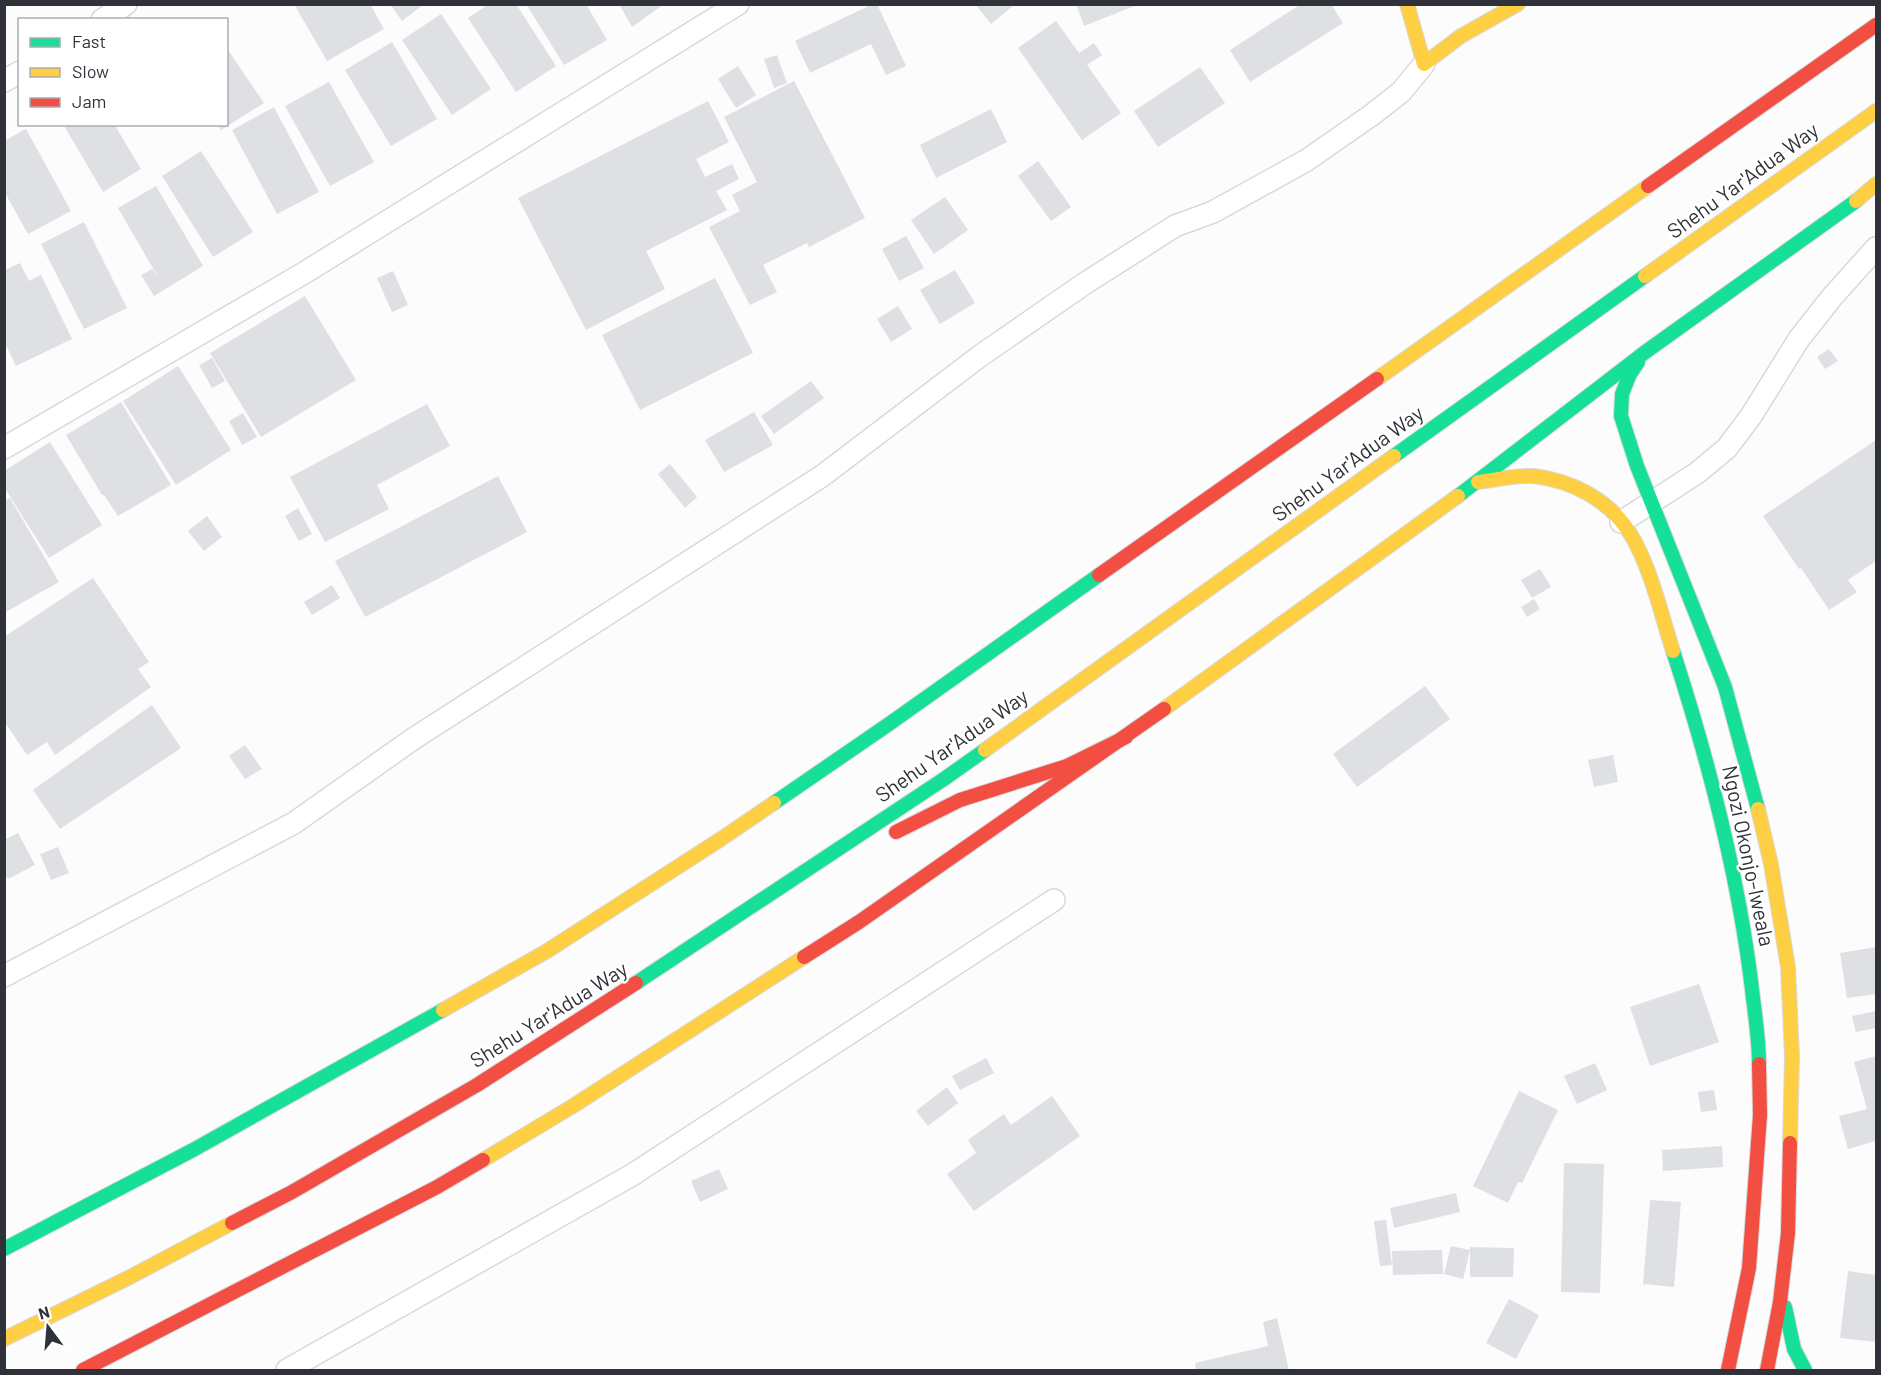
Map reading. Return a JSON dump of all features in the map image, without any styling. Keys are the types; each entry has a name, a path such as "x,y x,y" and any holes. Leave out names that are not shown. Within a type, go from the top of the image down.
{"main road":[{"path":"1407,4 1424,64 1461,36 1518,4"},
{"path":"4,1249 193,1150 547,951 721,839 918,704 1876,25"},
{"name":"Shehu Yar'Adua Way","path":"4,1339 128,1278 292,1192 466,1091 644,979 964,765 1876,111"},
{"path":"83,1371 437,1187 573,1106 859,922 1126,737 1476,483 1644,353 1856,201 1876,184"},
{"path":"1644,353 1630,374 1622,394 1621,416 1637,466 1725,687 1771,864 1788,967 1792,1056 1788,1233 1782,1285 1767,1371"},
{"name":"Ngozi Okonjo-Iweala","path":"1476,483 1531,476 1559,481 1587,492 1612,510 1630,534 1645,564 1711,777 1735,881 1748,960 1759,1051 1760,1116 1749,1268 1728,1371"},
{"path":"887,837 960,800 1050,772 1126,737"},
{"path":"796,878 867,846"},
{"path":"1782,1285 1787,1323 1794,1349 1805,1371"}],"street":[{"path":"105,18 126,4"},
{"path":"4,448 304,273 738,4"},
{"path":"4,976 294,823 413,739 822,476 980,356 1084,284 1175,226 1213,212 1307,160 1401,92 1424,64"},
{"path":"4,81 18,73"},
{"path":"1621,522 1697,473 1727,448 1751,416 1799,339 1832,297 1876,248"},
{"path":"287,1371 632,1175 1054,900"}],"building":[{"path":"294,4 370,4 384,29 327,61"},
{"path":"390,4 424,4 402,21"},
{"path":"489,4 516,4 556,66 516,92 468,18"},
{"path":"526,4 586,4 607,40 564,65"},
{"path":"619,4 664,4 632,27"},
{"path":"877,4 906,66 886,75 871,44 810,73 795,41"},
{"path":"975,4 1015,4 991,24"},
{"path":"1076,4 1137,4 1137,5 1084,26"},
{"path":"1301,4 1331,4 1343,23 1250,82 1230,50"},
{"path":"441,14 491,89 452,115 402,40"},
{"path":"1056,21 1079,53 1094,43 1102,55 1087,65 1121,113 1082,140 1018,48"},
{"path":"392,42 437,119 391,146 345,70"},
{"path":"228,50 264,103 228,126"},
{"path":"777,55 787,83 774,88 764,59"},
{"path":"738,66 756,95 736,108 718,79"},
{"path":"1200,67 1225,103 1158,147 1134,111"},
{"path":"794,81 865,218 809,247 807,243 763,265 777,292 750,305 709,227 740,211 732,195 757,182 724,117"},
{"path":"329,82 374,162 330,186 285,106"},
{"path":"708,101 729,142 696,159 705,177 732,164 739,179 716,191 727,210 646,251 665,289 586,330 518,198"},
{"path":"274,107 319,192 277,214 232,130"},
{"path":"991,109 1007,142 936,178 920,145"},
{"path":"64,126 115,126 141,169 103,192"},
{"path":"26,129 71,211 28,234 4,191 4,141"},
{"path":"201,151 253,232 213,257 162,176"},
{"path":"1038,161 1071,207 1051,221 1018,176"},
{"path":"156,186 203,266 154,296 141,275 152,269 158,277 118,208"},
{"path":"945,197 968,230 934,254 911,220"},
{"path":"84,222 127,308 84,329 41,244"},
{"path":"906,236 924,268 899,281 882,249"},
{"path":"20,263 29,281 41,275 72,339 16,366 5,343 5,270"},
{"path":"955,270 975,303 940,324 920,290"},
{"path":"393,271 408,305 392,312 377,278"},
{"path":"715,278 753,353 640,410 602,335"},
{"path":"305,296 356,380 261,437 210,353"},
{"path":"898,306 912,329 891,342 877,319"},
{"path":"1829,349 1838,361 1825,369 1817,357"},
{"path":"212,358 225,381 212,388 199,365"},
{"path":"178,366 231,450 176,485 123,401"},
{"path":"811,381 824,398 774,434 761,416"},
{"path":"121,402 171,485 118,516 102,495 66,435"},
{"path":"427,404 450,446 377,485 389,509 325,542 290,477"},
{"path":"754,412 773,445 724,472 705,440"},
{"path":"243,413 257,437 242,445 229,421"},
{"path":"1876,440 1876,561 1848,580 1857,592 1829,610 1763,516"},
{"path":"50,442 102,525 49,558 4,487 4,471"},
{"path":"670,464 697,497 685,508 658,474"},
{"path":"498,476 527,532 365,617 335,561"},
{"path":"10,498 59,582 4,613 4,501"},
{"path":"298,508 312,534 299,541 285,516"},
{"path":"207,516 222,537 204,551 188,531"},
{"path":"1540,569 1551,587 1532,598 1521,580"},
{"path":"93,578 149,662 138,669 151,687 55,755 47,742 27,755 4,721 4,637"},
{"path":"332,585 340,598 312,615 304,602"},
{"path":"1534,599 1540,609 1527,617 1521,607"},
{"path":"1425,686 1450,719 1357,787 1333,754"},
{"path":"152,705 181,748 60,829 33,790"},
{"path":"245,745 262,769 245,779 229,756"},
{"path":"1613,755 1618,782 1594,787 1588,760"},
{"path":"18,833 35,865 8,879 4,872 4,840"},
{"path":"58,847 69,873 51,880 40,854"},
{"path":"1876,947 1876,994 1847,998 1840,953"},
{"path":"1699,984 1719,1042 1650,1066 1630,1007"},
{"path":"1876,1011 1876,1028 1856,1032 1852,1016"},
{"path":"1876,1056 1876,1141 1848,1149 1839,1116 1867,1109 1854,1062"},
{"path":"986,1058 994,1073 960,1090 952,1076"},
{"path":"1595,1063 1607,1090 1577,1104 1564,1076"},
{"path":"947,1087 958,1103 928,1126 916,1111"},
{"path":"1714,1090 1717,1110 1701,1112 1698,1092"},
{"path":"1519,1091 1558,1110 1522,1183 1518,1182 1508,1203 1473,1186"},
{"path":"1052,1096 1080,1136 974,1211 947,1174 976,1153 968,1140 1004,1114 1011,1125"},
{"path":"1722,1146 1723,1167 1663,1171 1662,1150"},
{"path":"1564,1163 1604,1164 1600,1293 1561,1292"},
{"path":"719,1169 728,1189 700,1202 691,1181"},
{"path":"1456,1193 1460,1212 1394,1228 1390,1208"},
{"path":"1650,1200 1681,1202 1674,1287 1643,1284"},
{"path":"1386,1220 1392,1265 1380,1266 1374,1221"},
{"path":"1451,1246 1470,1250 1463,1279 1444,1274"},
{"path":"1470,1247 1514,1248 1513,1277 1470,1277"},
{"path":"1442,1250 1443,1274 1393,1275 1392,1251"},
{"path":"1848,1271 1876,1275 1876,1342 1840,1338"},
{"path":"1509,1299 1539,1315 1516,1359 1486,1343"},
{"path":"1277,1318 1289,1370 1196,1370 1195,1363 1268,1346 1263,1322"}],"traffic: fast":[{"path":"1458,496 1644,353 1856,201"},
{"path":"1394,456 1645,276"},
{"path":"1638,362 1622,394 1621,416 1637,466 1725,687 1758,809"},
{"path":"774,803 1099,575"},
{"path":"1673,651 1720,814 1738,897 1756,1022 1759,1064"},
{"path":"636,983 985,750"},
{"path":"4,1249 193,1150 443,1010"},
{"path":"1785,1307 1794,1349 1805,1370"}],"traffic: slow":[{"path":"1407,4 1424,64 1461,36 1518,4"},
{"path":"1645,276 1876,111"},
{"path":"1856,201 1876,184"},
{"path":"1377,379 1648,186"},
{"path":"985,750 1394,456"},
{"path":"1478,482 1519,476 1548,478 1576,487 1613,512 1623,523 1638,548 1655,592 1673,651"},
{"path":"1164,709 1458,496"},
{"path":"443,1010 547,951 774,803"},
{"path":"1758,809 1771,864 1788,967 1792,1056 1790,1143"},
{"path":"483,1160 573,1106 804,957"},
{"path":"4,1339 128,1278 232,1223"}],"traffic: jam":[{"path":"1648,186 1876,25"},
{"path":"1099,575 1377,379"},
{"path":"804,957 859,922 1164,709"},
{"path":"896,832 960,800 1067,766 1126,737"},
{"path":"232,1223 292,1192 477,1085 636,983"},
{"path":"1728,1370 1749,1268 1760,1115 1759,1064"},
{"path":"1767,1370 1780,1302 1788,1233 1790,1143"},
{"path":"83,1370 437,1187 483,1160"}]}
